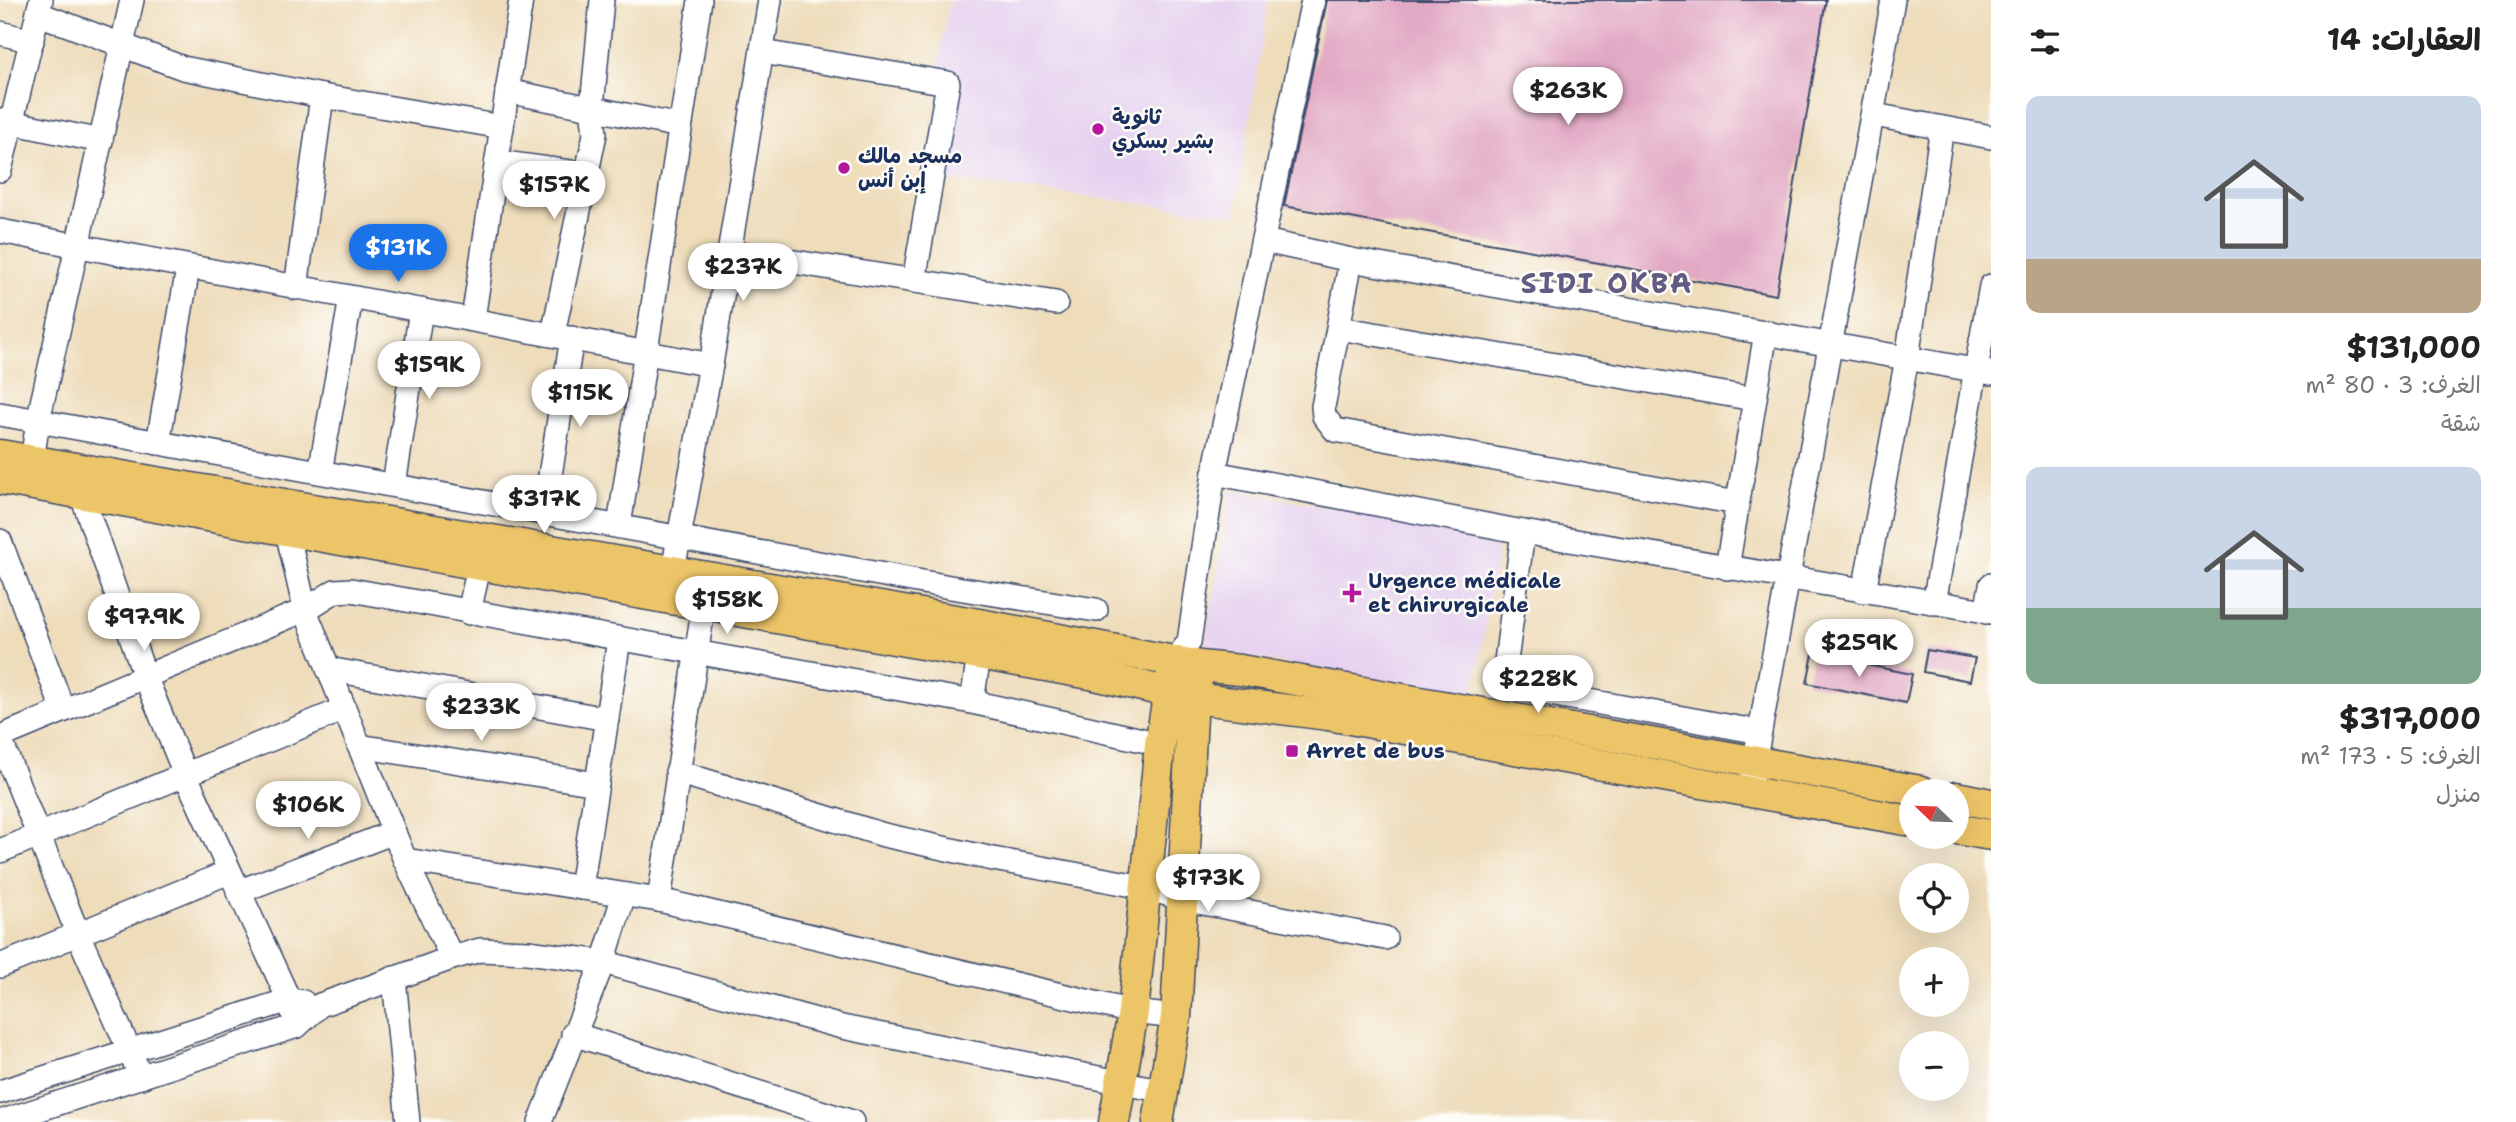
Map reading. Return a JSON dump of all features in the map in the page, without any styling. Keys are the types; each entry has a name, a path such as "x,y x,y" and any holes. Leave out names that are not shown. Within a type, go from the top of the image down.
{"main road":[{"path":"0,455 31,473 81,493 479,566 670,585"},
{"path":"0,479 31,473 706,591 945,618 1188,656 1330,701 1748,792 1899,819"},
{"path":"706,591 979,655 1180,695 1330,701 1754,762 1899,787"},
{"path":"1114,1122 1133,1012 1160,744 1180,695 1188,656"},
{"path":"1158,1122 1176,1017 1183,899 1180,695"},
{"path":"1969,800 1991,804"},
{"path":"1969,831 1991,835"}],"street":[{"path":"31,473 38,421 132,0"},
{"path":"473,320 521,0"},
{"path":"544,513 563,336 585,174 596,123 593,107 602,0"},
{"path":"619,526 699,0"},
{"path":"670,585 711,365 770,0"},
{"path":"1188,656 1214,473 1313,0"},
{"path":"1748,792 1893,0"},
{"path":"0,170 6,121 40,7 123,46 183,68 322,96 502,127"},
{"path":"0,33 32,41"},
{"path":"762,52 948,83 914,281"},
{"path":"507,91 680,126"},
{"path":"296,288 322,96"},
{"path":"1874,115 1991,137"},
{"path":"6,121 101,141"},
{"path":"1864,591 1907,358 1942,128"},
{"path":"497,162 585,174"},
{"path":"0,231 711,365"},
{"path":"1264,241 1351,260 1984,372"},
{"path":"730,252 1056,303"},
{"path":"1351,260 1323,407 1324,416 1335,430 1737,503"},
{"path":"158,443 188,268"},
{"path":"1934,603 1984,372 1991,286"},
{"path":"320,472 351,298"},
{"path":"394,485 421,310"},
{"path":"1339,328 1754,399"},
{"path":"1727,568 1766,332"},
{"path":"0,414 950,587 1096,610"},
{"path":"1214,473 1523,532 1989,612 1991,585"},
{"path":"81,493 145,676 185,774 289,1000 297,1026"},
{"path":"288,531 304,610 405,860 452,958"},
{"path":"1523,532 1505,669 1509,684 1520,690 1760,732"},
{"path":"0,541 63,710"},
{"path":"469,613 479,566"},
{"path":"945,618 950,587"},
{"path":"141,1077 78,934 0,738 304,610 335,591 351,590 972,702 1160,744"},
{"path":"659,900 706,591"},
{"path":"581,888 619,639"},
{"path":"972,702 979,655"},
{"path":"328,669 607,719"},
{"path":"0,851 344,709"},
{"path":"359,746 597,784"},
{"path":"677,772 884,835 993,859 1144,887 1183,899 1385,938"},
{"path":"0,966 78,934 394,832"},
{"path":"405,860 659,900 1133,1012 1176,1017"},
{"path":"540,1122 603,962 624,895"},
{"path":"0,1122 60,1113 141,1077 297,1026 320,1004 480,950 528,952 603,962 842,1027 1164,1091"},
{"path":"394,978 408,1122"},
{"path":"0,1092 289,1000 320,1004"},
{"path":"573,1034 852,1122"},
{"path":"46,1078 60,1113"}],"shaded area":[{"name":"ثانوية بشير بسكري","path":"950,0 1268,0 1235,215 939,179 936,74"},
{"name":"Urgence médicale et chirurgicale","path":"1231,490 1500,537 1473,697 1205,649"}],"building":[{"path":"1327,0 1826,0 1776,295 1284,206"},
{"path":"1927,650 1975,658 1970,681 1923,672"},
{"path":"1813,654 1912,674 1906,703 1807,683"}],"place":[{"name":"ثانوية بشير بسكري","path":"1098,129"},
{"name":"مسجد مالك إبن أنس","path":"844,168"},
{"name":"Urgence médicale et chirurgicale","path":"1352,593"},
{"name":"Arret de bus","path":"1292,751"}],"district":[{"name":"SIDI OKBA","path":"1607,283"}]}
